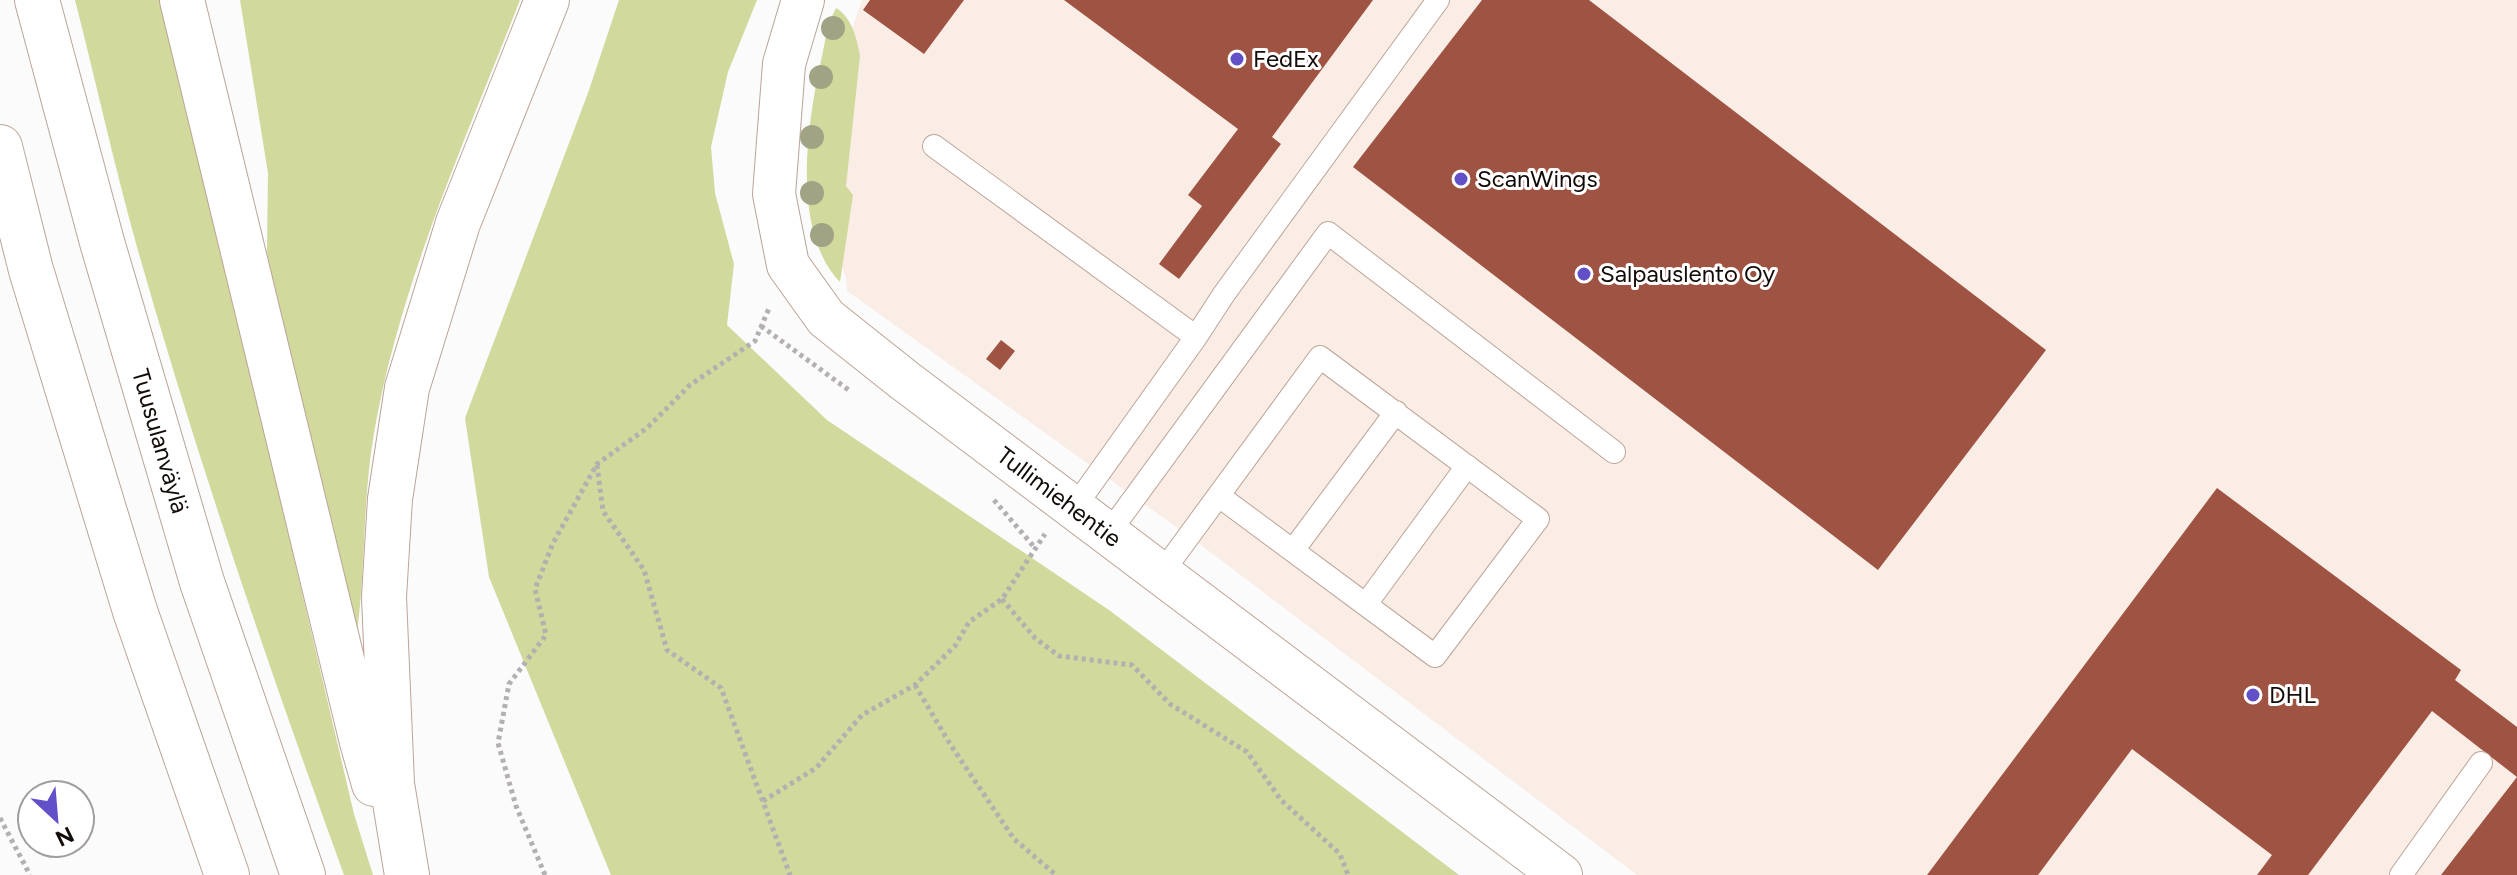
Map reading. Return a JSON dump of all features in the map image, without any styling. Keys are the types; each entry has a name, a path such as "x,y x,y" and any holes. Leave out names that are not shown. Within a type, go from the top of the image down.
{"highway":[{"name":"Tuusulanväylä","path":"37,0 102,242 202,582 303,875"},
{"path":"182,0 362,742 401,875"},
{"path":"407,875 392,784 384,597 390,499 407,388 458,223 547,0"},
{"path":"0,147 31,270 135,611 227,875"},
{"path":"0,200 31,270"}],"street":[{"name":"Tullimiehentie","path":"803,0 784,64 774,194 788,265 826,318 1561,875"}],"lane":[{"path":"1074,508 1224,294 1438,0"},
{"path":"934,146 1196,337"},
{"path":"1108,534 1328,233 1614,452"},
{"path":"1161,574 1320,357 1538,519 1435,656 1219,496"},
{"path":"1294,549 1396,412"},
{"path":"1366,604 1467,466"},
{"path":"2401,875 2481,763"}],"path":[{"path":"547,875 516,806 498,743 509,684 546,635 535,589 553,543 597,464 647,428 690,385 755,341 788,265"},
{"path":"597,464 603,511 644,570 667,650 721,688 790,875"},
{"path":"763,801 816,768 862,715 915,685 955,646 969,622 1002,599 1035,548"},
{"path":"1002,599 1035,638 1059,656 1132,665 1170,704 1247,752 1281,800 1340,854 1348,875"},
{"path":"915,685 950,744 1014,839 1056,875"},
{"path":"0,818 30,875"}],"shaded area":[{"path":"862,0 2517,0 2517,875 1637,875 1189,536 847,291 846,278 829,234 821,120"}],"green space":[{"path":"75,0 163,0 354,814 373,875 344,875 261,641 160,326"},
{"path":"240,0 520,0 436,213 385,377 370,459 356,640 315,481 267,252 268,173"},
{"path":"619,0 757,0 728,72 711,147 715,193 734,264 727,325 827,420 1109,610 1459,875 611,875 489,577 465,418 588,93"},
{"path":"836,8 850,23 860,56 846,186 853,195 840,282 825,260 814,235 807,176 811,115 830,20"}],"building":[{"path":"870,0 964,0 924,54 863,10"},
{"name":"FedEx","path":"1064,0 1373,0 1272,137 1281,144 1179,279 1159,264 1202,206 1188,195 1238,129"},
{"path":"1482,0 1589,0 2046,350 1878,570 1353,167"},
{"path":"1001,340 1015,351 1000,370 986,359"},
{"name":"DHL","path":"2217,488 2461,670 2455,680 2517,727 2517,777 2432,711 2308,875 2257,875 2272,855 2132,749 2038,875 1927,875"},
{"path":"2517,777 2517,875 2441,875"}],"place":[{"name":"FedEx","path":"1237,59"},
{"name":"ScanWings","path":"1461,179"},
{"name":"Salpauslento Oy","path":"1584,274"},
{"name":"DHL","path":"2253,695"}]}
